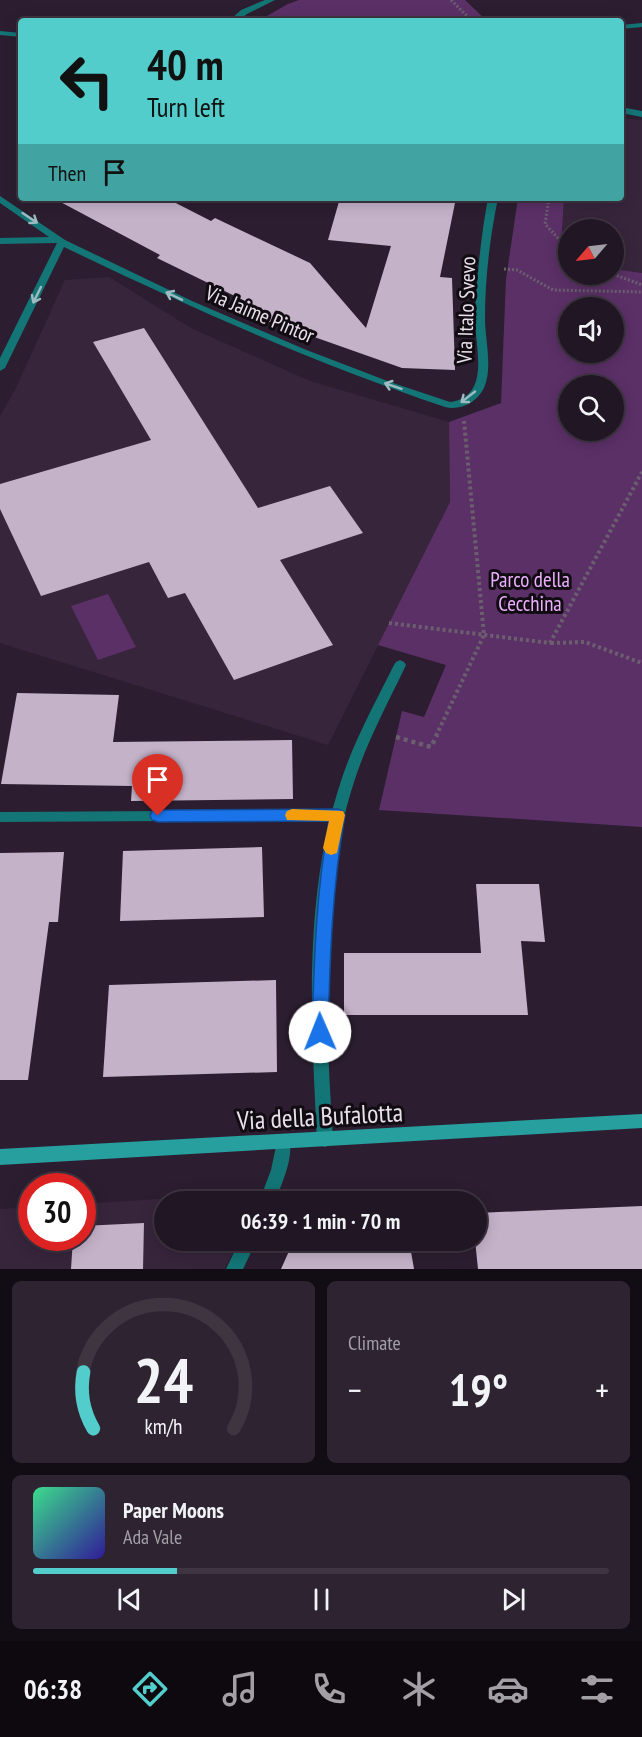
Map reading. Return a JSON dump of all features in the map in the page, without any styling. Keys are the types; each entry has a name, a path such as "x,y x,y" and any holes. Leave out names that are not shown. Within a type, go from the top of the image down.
{"street":[{"path":"237,18 244,12 272,0"},
{"path":"624,27 642,25"},
{"path":"0,33 18,35"},
{"path":"624,111 642,114"},
{"name":"Via Jaime Pintor","path":"0,200 61,241 189,303 300,351 386,384 453,405"},
{"name":"Via Italo Svevo","path":"453,405 471,397 478,389 481,379 480,318 493,201"},
{"path":"0,241 61,241 0,368"},
{"path":"325,1140 320,970 329,862 338,815 359,751 400,665"},
{"path":"0,817 338,815"},
{"name":"Via della Bufalotta","path":"0,1156 642,1121"},
{"path":"271,1191 279,1170 283,1142"},
{"path":"234,1269 243,1251"}],"path":[{"path":"451,0 469,18"},
{"path":"549,201 545,224 558,238"},
{"path":"485,266 517,270 553,290 642,292"},
{"path":"624,278 642,285"},
{"path":"396,737 431,747 484,635 464,418 453,405"},
{"path":"550,643 642,472"},
{"path":"390,623 550,643 585,642 642,663"}],"shaded area":[{"path":"624,118 642,120 642,273 624,270 624,219 563,219 564,201 624,201"},
{"path":"109,277 191,328 310,381 449,422 450,502 328,745 0,643 0,416 16,388 65,280"},
{"path":"154,1199 154,1251 234,1251 224,1269 0,1269 0,1209 18,1208 18,1251 96,1251 96,1203"}],"green space":[{"path":"299,0 465,0 484,18 263,18"},
{"name":"Parco della Cecchina","path":"518,201 564,201 563,219 558,219 558,285 624,285 624,270 642,273 642,827 379,810 402,711 424,717 446,665 378,645 450,502 449,422 501,403 506,279"},
{"path":"108,594 136,647 98,660 71,606"}],"building":[{"path":"59,201 172,201 211,221 215,218 310,263 366,328 391,246 328,240 339,201 455,201 440,277 452,278 455,370 402,368 303,333 301,335 236,308 245,301 157,258 160,255"},
{"path":"144,328 258,508 330,486 363,533 280,560 333,645 234,680 185,593 168,598 149,562 41,596 0,509 0,484 151,440 93,342"},
{"path":"17,693 119,695 113,742 292,740 293,799 131,801 132,786 1,784"},
{"path":"262,847 264,917 120,921 123,851"},
{"path":"64,852 58,922 49,922 28,1080 0,1080 0,853"},
{"path":"476,884 539,884 545,942 521,941 528,1015 344,1015 344,953 481,953"},
{"path":"276,980 277,1072 103,1077 109,985"},
{"path":"642,1206 642,1269 478,1269 476,1251 487,1251 487,1213"},
{"path":"144,1223 143,1269 71,1269 72,1251 96,1251 96,1225"},
{"path":"289,1251 411,1251 414,1269 281,1269"}],"slow traffic":[{"path":"292,815 338,815 331,848"}],"route":[{"path":"158,816 338,815 329,862 323,914 320,1032"}]}
